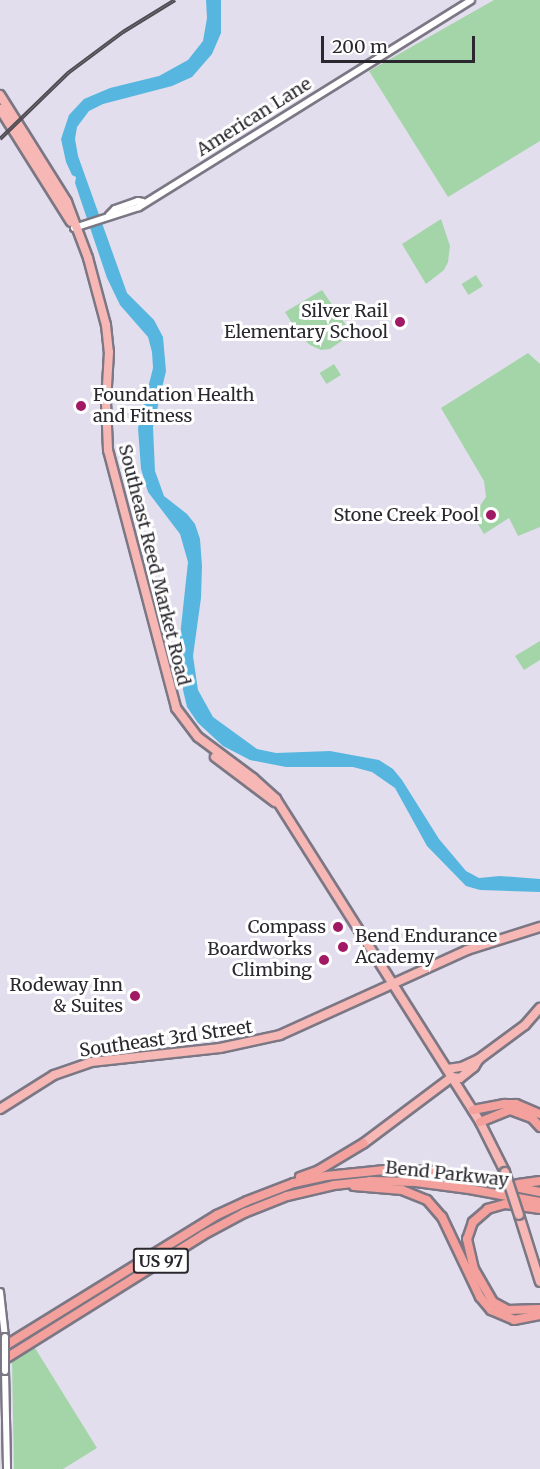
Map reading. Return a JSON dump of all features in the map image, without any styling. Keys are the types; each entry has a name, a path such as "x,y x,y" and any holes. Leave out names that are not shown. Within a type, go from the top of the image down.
{"highway":[{"path":"473,1110 516,1104 540,1114"},
{"path":"480,1122 510,1110 532,1118 540,1127"},
{"path":"274,1190 319,1170 364,1143"},
{"name":"Bend Parkway","path":"0,1350 189,1232 232,1208 274,1190 326,1176 385,1170 434,1170 540,1192"},
{"name":"Bend Parkway","path":"0,1362 221,1225 278,1199 334,1185 370,1181 416,1182 540,1202"},
{"path":"496,1184 528,1184 540,1181"},
{"path":"334,1185 402,1190 427,1200 446,1224 476,1289 491,1310 514,1320 540,1315"},
{"path":"540,1209 505,1204 488,1209 473,1222 467,1239 474,1269 493,1302 508,1310 518,1312 540,1309"}],"main road":[{"name":"Southeast Reed Market Road","path":"0,95 67,202 79,226 106,325 109,352 106,402 108,450 172,698 190,730 253,778 276,799 473,1110 505,1172 540,1282"},
{"name":"Southeast Reed Market Road","path":"0,109 79,226"},
{"name":"Southeast 3rd Street","path":"0,1109 54,1075 91,1062 258,1042 300,1027 477,946 540,927"},
{"path":"447,1069 462,1067 478,1059 525,1025 540,1008"},
{"path":"364,1143 452,1077 460,1078 474,1067 478,1059"}],"street":[{"name":"American Lane","path":"79,226 109,215 115,209 138,201 143,202 173,186 387,50 471,0"},
{"path":"0,1292 4,1337 7,1469"}],"green space":[{"path":"494,0 540,0 540,141 448,197 369,71"},
{"path":"441,219 450,246 448,262 444,270 426,284 402,244"},
{"path":"476,275 483,286 468,295 462,284"},
{"path":"322,290 352,334 330,349 321,350 310,345 299,335 285,312"},
{"path":"528,353 540,364 540,527 518,536 509,518 484,534 473,516 486,497 484,481 441,408"},
{"path":"334,364 341,375 326,384 320,373"},
{"path":"540,641 540,660 524,670 515,656"},
{"path":"35,1348 97,1448 63,1469 14,1469 12,1360"}],"water":[{"path":"206,0 221,0 221,33 212,54 192,77 172,86 103,104 89,111 77,127 75,139 78,156 127,293 154,320 163,337 166,371 153,427 155,471 164,496 187,514 195,524 200,539 201,598 193,656 198,690 213,717 257,749 276,753 330,751 379,760 393,769 402,780 439,839 466,871 479,878 500,876 540,879 540,892 480,890 466,886 427,846 395,788 372,772 353,767 286,767 250,760 223,746 198,723 187,707 177,664 188,562 180,534 148,492 141,469 138,428 153,368 152,352 148,337 120,305 107,278 75,183 76,177 72,175 66,162 61,139 69,115 84,99 110,88 159,76 188,60 203,41 207,18"}],"railway":[{"path":"0,139 68,73 123,32 175,0"}],"place":[{"name":"Silver Rail Elementary School","path":"400,322"},
{"name":"Foundation Health and Fitness","path":"81,406"},
{"name":"Stone Creek Pool","path":"491,515"},
{"name":"Compass","path":"338,927"},
{"name":"Bend Endurance Academy","path":"343,947"},
{"name":"Boardworks Climbing","path":"324,960"},
{"name":"Rodeway Inn & Suites","path":"135,996"}]}
